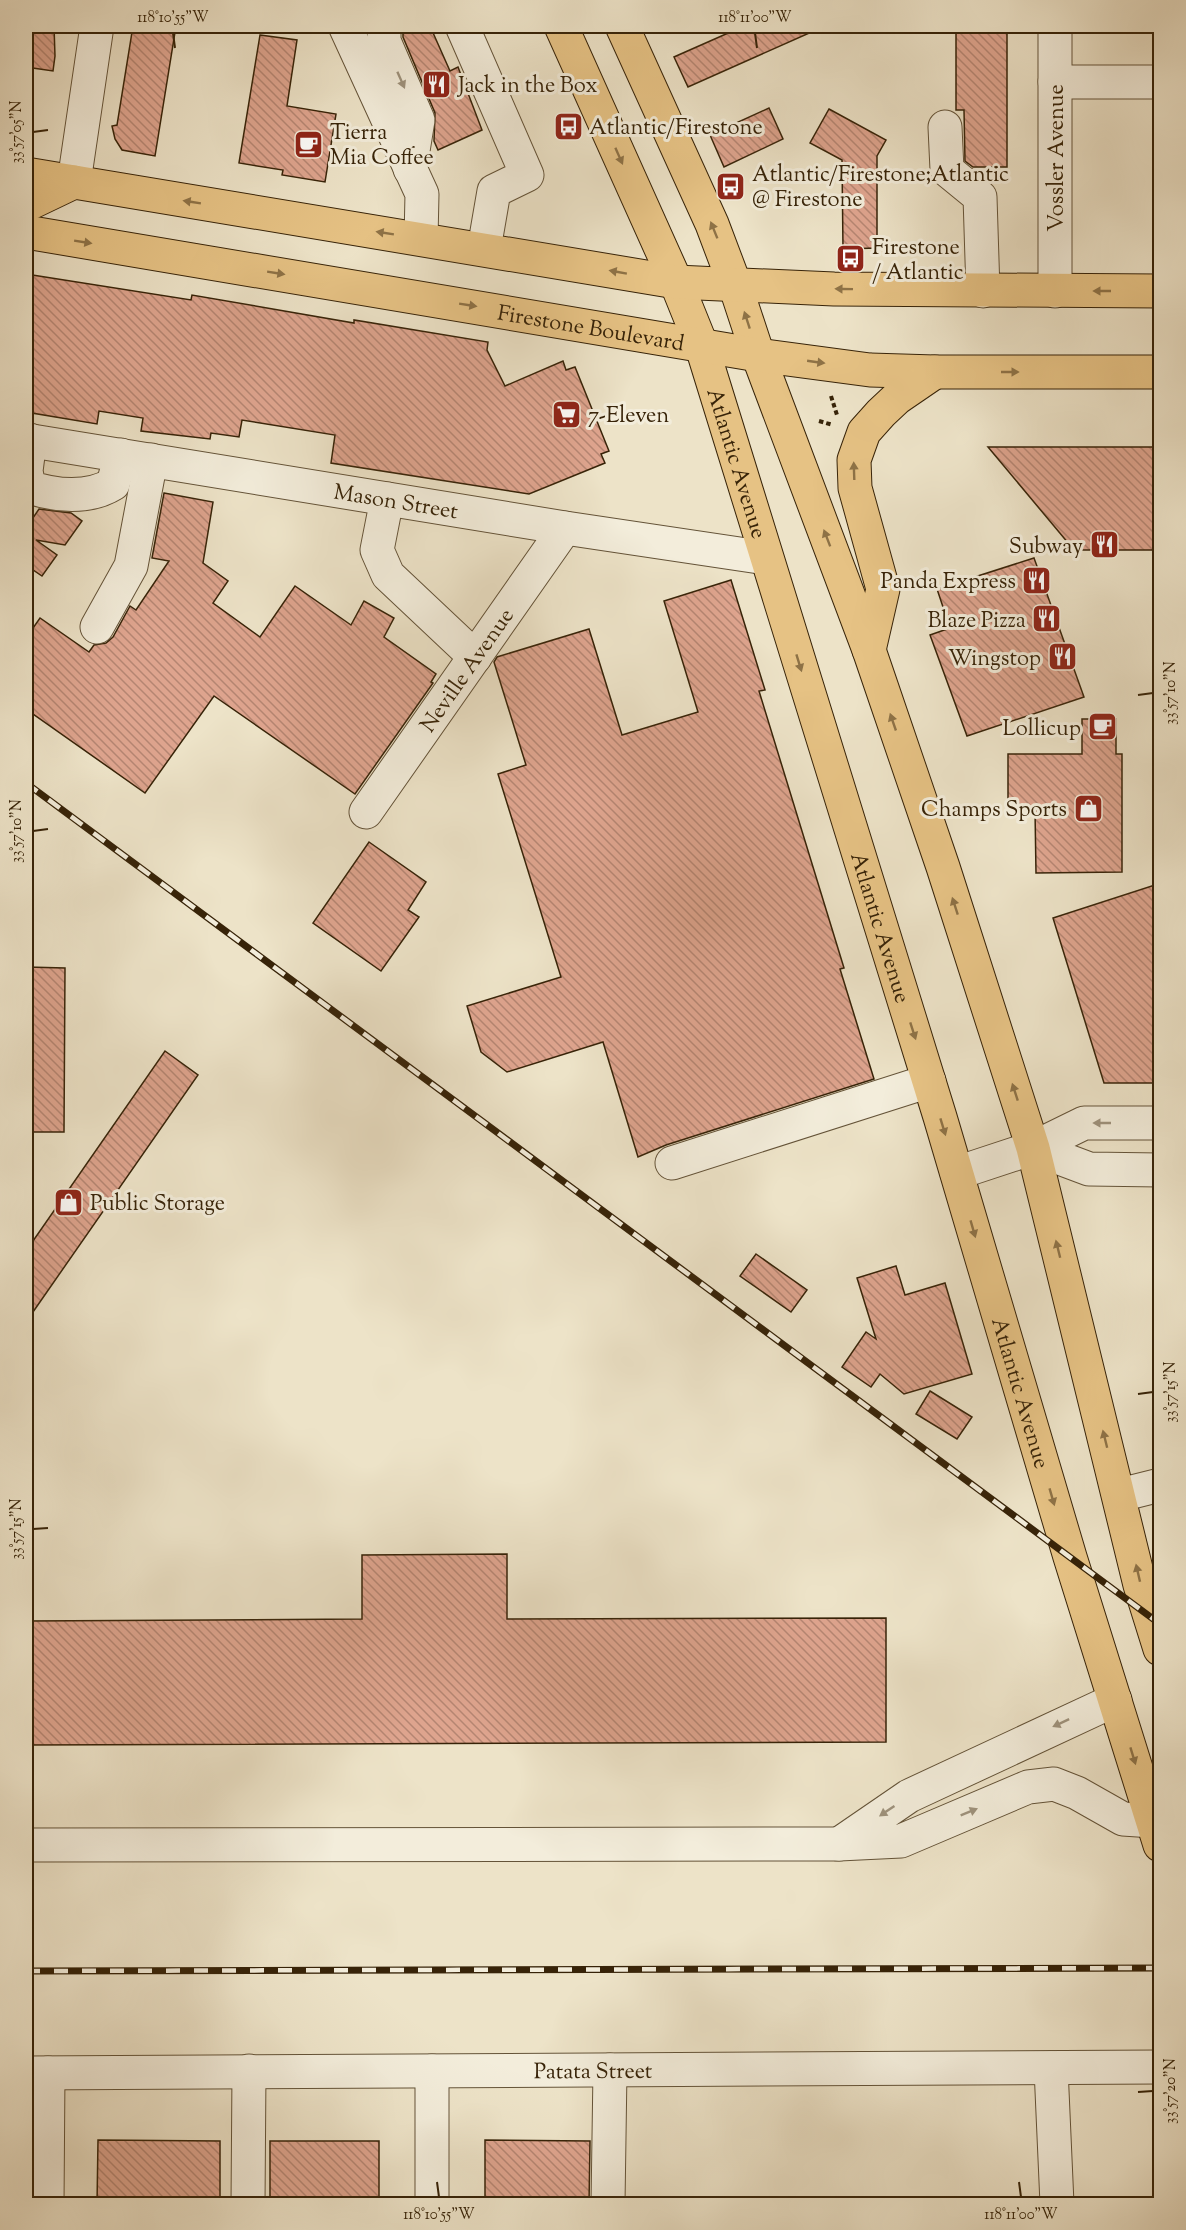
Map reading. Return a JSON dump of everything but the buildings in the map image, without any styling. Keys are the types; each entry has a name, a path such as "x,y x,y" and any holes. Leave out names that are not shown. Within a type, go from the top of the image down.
{"main road":[{"name":"Atlantic Avenue","path":"561,26 676,282 701,344 957,1173 1064,1537 1157,1833"},
{"path":"630,28 712,224 758,355 869,650 1033,1148 1146,1605 1161,1649"},
{"path":"26,174 676,282 983,291 1161,291"},
{"path":"26,205 74,183"},
{"name":"Firestone Boulevard","path":"26,232 758,355 870,370 1161,372"},
{"path":"869,650 883,589 855,488 854,460 864,432 881,413 897,398 935,372"}],"street":[{"path":"74,183 97,26"},
{"path":"345,26 422,194 421,239"},
{"path":"384,26 384,41 418,120 410,169"},
{"path":"462,26 527,175 494,191 484,249"},
{"name":"Vossler Avenue","path":"1055,26 1055,291"},
{"path":"1055,82 1161,82"},
{"path":"945,127 947,170 980,197 983,291"},
{"path":"28,440 27,489 82,495 102,490 112,484 136,458"},
{"name":"Mason Street","path":"28,440 565,528 766,558"},
{"path":"97,627 131,566 136,458"},
{"path":"387,499 377,550 388,576 475,657"},
{"name":"Neville Avenue","path":"366,812 565,528"},
{"path":"672,1163 929,1081"},
{"path":"957,1173 1033,1148 1084,1123 1161,1123"},
{"path":"1033,1148 1089,1169 1161,1170"},
{"path":"1120,1495 1161,1485"},
{"path":"839,1844 909,1796 1115,1700"},
{"path":"26,1845 839,1844 901,1841 1028,1787 1054,1784 1077,1793 1123,1819 1157,1833"},
{"name":"Patata Street","path":"37,2073 1161,2067"},
{"path":"1051,2068 1057,2205"},
{"path":"608,2205 610,2070"},
{"path":"432,2071 432,2205"},
{"path":"248,2205 249,2072"},
{"path":"37,2073 47,2205"}],"path":[{"path":"830,395 838,419 837,426"}],"railway":[{"path":"26,783 1160,1624"},
{"path":"26,1971 1160,1968"}],"place":[{"name":"Jack in the Box","path":"437,84"},
{"name":"Atlantic/Firestone","path":"568,126"},
{"name":"Tierra Mia Coffee","path":"309,144"},
{"name":"Atlantic/Firestone;Atlantic @ Firestone","path":"731,186"},
{"name":"Firestone / Atlantic","path":"851,259"},
{"name":"7-Eleven","path":"567,414"},
{"name":"Subway","path":"1104,545"},
{"name":"Panda Express","path":"1037,580"},
{"name":"Blaze Pizza","path":"1047,619"},
{"name":"Wingstop","path":"1062,657"},
{"name":"Lollicup","path":"1102,727"},
{"name":"Champs Sports","path":"1088,808"},
{"name":"Public Storage","path":"69,1202"}]}
